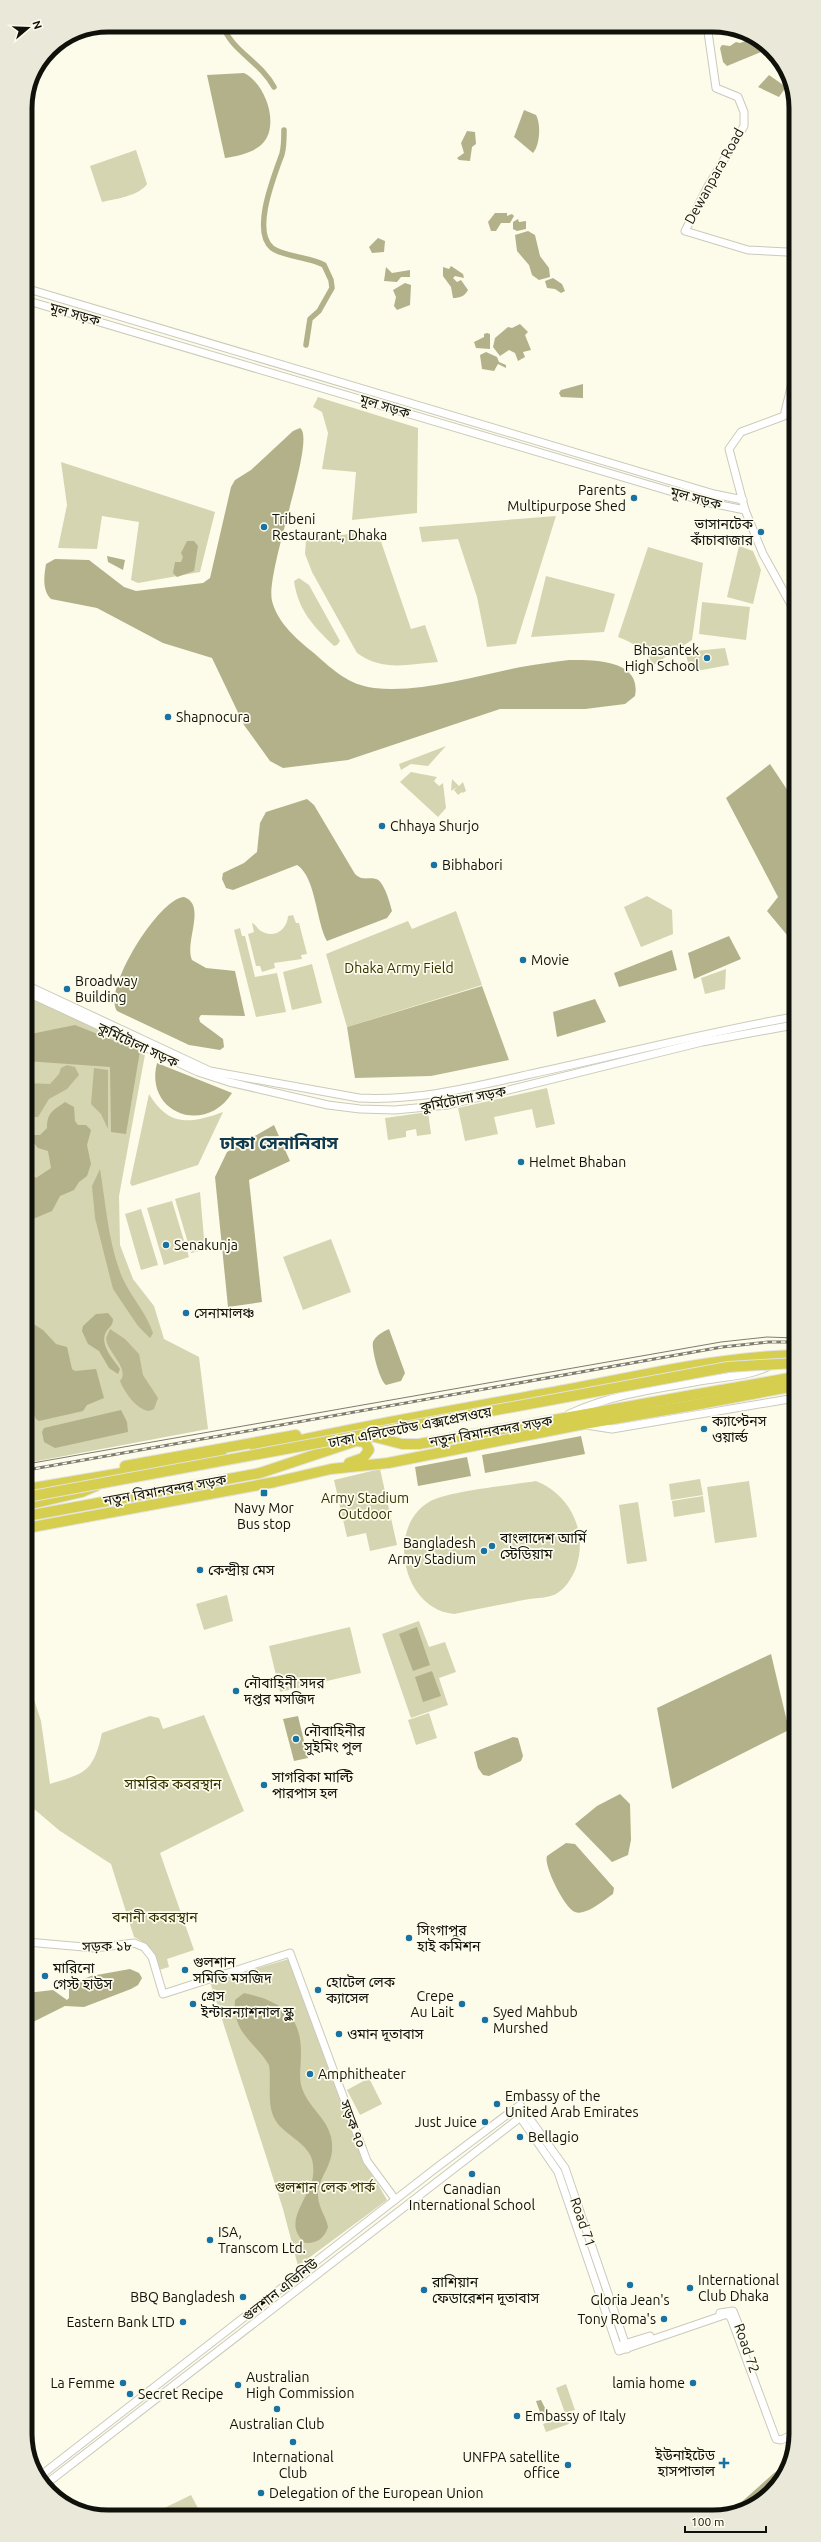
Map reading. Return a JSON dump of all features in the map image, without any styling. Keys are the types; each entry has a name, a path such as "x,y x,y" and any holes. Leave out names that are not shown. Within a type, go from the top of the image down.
{"highway":[{"name":"ঢাকা এলিভেটেড এক্সপ্রেসওয়ে","path":"32,1488 252,1451 338,1431 704,1364 760,1357 789,1355"},
{"name":"ঢাকা এলিভেটেড এক্সপ্রেসওয়ে","path":"32,1496 98,1486 728,1367 789,1362"},
{"name":"নতুন বিমানবন্দর সড়ক","path":"32,1527 275,1482 332,1469 388,1464 584,1424 789,1378"},
{"name":"নতুন বিমানবন্দর সড়ক","path":"32,1515 260,1473 354,1441 378,1437 402,1444 419,1444 560,1418 789,1387"},
{"path":"32,1484 255,1441 338,1431"},
{"path":"332,1469 354,1462 367,1454 369,1447 365,1442 354,1441"},
{"path":"32,1504 82,1492 98,1486"}],"street":[{"name":"Dewanpara Road","path":"708,32 716,88 738,97 744,112 744,126 707,188 685,232 748,250 789,253"},
{"name":"মূল সড়ক","path":"32,290 714,494 743,500"},
{"name":"মূল সড়ক","path":"32,302 306,382 710,503 745,510"},
{"path":"306,382 308,372"},
{"path":"789,393 782,419 741,432 729,449 745,510 763,554 789,601"},
{"path":"596,468 598,459"},
{"name":"কুর্মিটোলা সড়ক","path":"32,988 210,1071 351,1097 382,1099 443,1094 700,1036 789,1018"},
{"name":"কুর্মিটোলা সড়ক","path":"32,995 198,1072 229,1082 328,1105 366,1109 395,1110 448,1105 702,1042 789,1026"},
{"path":"560,1418 608,1400 761,1372 778,1362 789,1362"},
{"path":"761,1372 766,1402"},
{"path":"584,1424 612,1429 789,1399"},
{"name":"সড়ক ১৮","path":"32,1942 95,1948 134,1943 144,1947 152,1957 161,1990 290,1953"},
{"name":"সড়ক ৭০","path":"290,1953 367,2161 395,2199"},
{"name":"গুলশান এভিনিউ","path":"43,2473 395,2199 517,2107"},
{"name":"Road 71","path":"517,2107 565,2168 626,2346"},
{"name":"গুলশান এভিনিউ","path":"49,2482 523,2115"},
{"name":"Road 71","path":"523,2115 558,2172 618,2349"},
{"name":"Road 72","path":"618,2349 729,2310 733,2311 778,2435 782,2436 789,2434"}],"green space":[{"path":"136,150 147,184 133,194 102,202 90,166"},
{"path":"318,397 418,428 417,513 352,520 356,472 322,469 328,433 322,412 313,407"},
{"path":"61,462 215,512 200,572 138,583 131,580 139,522 102,516 97,549 58,548 67,505"},
{"path":"556,516 516,644 487,647 477,597 458,539 422,542 419,527"},
{"path":"377,530 411,629 425,625 438,662 386,665 376,663 357,653 312,572 305,554 306,540"},
{"path":"739,546 753,551 761,570 753,604 727,597"},
{"path":"648,547 703,563 692,640 653,665 643,651 618,637"},
{"path":"546,576 615,594 604,632 531,637"},
{"path":"299,578 309,585 340,641 337,645 334,646 319,631 303,609 299,601 294,581"},
{"path":"702,602 750,607 746,640 699,634"},
{"name":"Bhasantek High School","path":"725,648 729,665 691,672 685,652"},
{"path":"446,746 428,766 411,764 401,770 399,764"},
{"path":"411,772 437,777 434,781 439,786 443,783 446,808 438,817 400,782"},
{"path":"452,779 459,786 463,782 466,791 458,795 454,790 457,787 451,791"},
{"path":"647,896 672,910 673,934 641,947 624,907"},
{"name":"Dhaka Army Field","path":"456,911 482,985 347,1027 326,954 408,921 412,929"},
{"path":"293,915 296,923 299,923 307,954 301,955 302,959 274,963 275,968 262,972 260,966 256,966 248,934 254,932 252,923 255,924 260,930 271,934 279,932 285,925 288,916"},
{"path":"240,928 242,936 245,936 255,977 277,973 286,1012 256,1017 234,930"},
{"path":"312,964 322,1003 292,1010 283,972"},
{"path":"726,969 725,989 705,994 701,978"},
{"path":"32,998 146,1049 119,1196 120,1245 133,1279 154,1306 164,1339 199,1357 208,1429 32,1462"},
{"path":"547,1088 555,1124 536,1128 532,1109 494,1117 498,1134 465,1141 458,1108"},
{"path":"149,1094 164,1112 181,1120 200,1119 223,1112 198,1165 132,1186 130,1183"},
{"path":"428,1112 431,1134 417,1136 416,1129 406,1131 406,1137 388,1140 385,1118"},
{"path":"200,1192 205,1250 191,1253 175,1199"},
{"path":"172,1201 189,1257 164,1265 147,1208"},
{"path":"141,1209 158,1265 141,1270 125,1214"},
{"path":"331,1239 351,1292 303,1310 283,1257"},
{"name":"Army Stadium Outdoor","path":"380,1469 397,1545 370,1551 366,1533 347,1537 334,1480"},
{"path":"700,1479 703,1495 671,1500 669,1484"},
{"name":"বাংলাদেশ আর্মি স্টেডিয়াম","path":"536,1481 559,1495 574,1516 578,1528 580,1541 576,1568 565,1586 556,1594 550,1596 454,1614 436,1609 422,1598 412,1584 406,1566 404,1548 407,1530 415,1514 429,1502 438,1498 480,1489"},
{"path":"749,1481 757,1537 715,1543 707,1487"},
{"path":"703,1496 705,1512 674,1517 672,1501"},
{"path":"638,1502 647,1561 627,1564 619,1505"},
{"path":"227,1595 233,1621 204,1630 196,1604"},
{"path":"419,1621 429,1647 445,1642 456,1672 439,1678 448,1705 411,1718 382,1634"},
{"path":"350,1627 361,1673 280,1692 269,1646"},
{"path":"32,1693 41,1721 50,1784 72,1777 86,1769 95,1756 102,1733 150,1716 159,1718 163,1729 204,1715 244,1811 160,1853 194,1950 167,1959 169,1967 159,1970 154,1954 148,1946 134,1937 111,1864 60,1831 32,1807"},
{"path":"429,1713 437,1738 416,1745 408,1720"},
{"name":"গুলশান লেক পার্ক","path":"289,1959 365,2162 387,2200 298,2266 283,2209 210,1982"},
{"path":"369,2078 382,2104 360,2115 347,2090"},
{"path":"566,2384 575,2410 565,2413 556,2388"},
{"path":"566,2416 569,2424 546,2432 543,2424"},
{"path":"191,2495 199,2510 160,2510"}],"shaded area":[{"path":"748,40 762,50 727,66 723,62 720,48 722,45 730,46 736,42 740,43"},
{"path":"244,73 252,78 258,85 268,105 270,125 268,135 263,143 255,149 245,154 225,158 207,75"},
{"path":"769,75 786,87 779,97 758,87"},
{"path":"524,110 536,115 538,119 539,134 537,145 533,153 514,137"},
{"path":"467,131 475,132 476,144 472,147 470,161 459,160 457,158 464,153 461,143"},
{"path":"495,213 507,213 507,216 512,214 514,216 510,223 501,223 496,231 491,231 488,222"},
{"path":"518,219 519,222 526,221 526,229 517,231 513,229 513,222"},
{"path":"528,231 535,235 540,256 549,268 550,277 539,280 532,275 529,265 517,251 515,235"},
{"path":"378,238 385,241 384,252 372,253 369,247"},
{"path":"451,266 463,274 464,278 455,276 453,278 457,282 461,280 468,290 460,297 453,298 451,287 443,276 443,267 449,269"},
{"path":"386,267 392,273 410,270 410,277 401,277 397,282 384,281"},
{"path":"553,278 562,284 565,291 561,293 555,289 547,288 545,281"},
{"path":"405,283 411,285 410,305 397,310 394,306 396,297 393,290"},
{"path":"520,324 528,332 525,335 531,350 523,352 525,357 518,361 515,353 509,350 500,356 493,347 495,338 508,327 512,328"},
{"path":"484,334 490,334 490,349 476,348 474,342 484,337"},
{"path":"486,352 497,357 499,362 506,365 506,368 498,364 494,371 482,369 480,355"},
{"path":"583,384 583,398 561,397 559,393 561,390"},
{"path":"300,428 303,437 302,455 276,563 272,585 272,601 279,617 289,631 335,671 357,684 374,688 392,689 448,683 545,663 569,660 590,660 614,664 624,668 631,675 635,684 635,696 625,704 585,709 500,709 348,760 283,768 270,761 244,725 212,658 163,643 97,608 51,599 48,595 44,583 46,564 55,559 89,560 124,587 136,591 203,583 210,578 231,487 235,480 251,470 293,431"},
{"path":"187,541 194,541 198,546 194,571 177,577 173,573 175,562 181,562 183,557 181,553"},
{"path":"107,556 125,560 123,570 108,562"},
{"path":"770,764 789,792 789,935 787,935 767,911 778,897 726,798"},
{"path":"307,799 314,805 355,874 362,878 376,879 382,884 392,911 387,918 327,941 320,923 312,889 303,871 297,865 233,890 226,888 222,879 223,873 244,863 257,852 260,823 266,812"},
{"path":"184,897 191,901 194,908 195,916 190,952 192,960 206,968 235,971 245,1016 201,1015 199,1018 200,1022 223,1039 224,1047 220,1050 189,1045 117,1011 115,1000 118,984 125,966 136,946 161,912 173,901"},
{"path":"729,936 741,959 694,979 688,953"},
{"path":"672,950 677,970 619,987 614,973"},
{"path":"482,986 509,1060 431,1076 355,1078 347,1027"},
{"path":"595,999 606,1022 557,1037 553,1012"},
{"path":"75,1025 140,1051 126,1134 111,1132 110,1067 32,1061 32,1034"},
{"path":"157,1063 232,1093 220,1106 207,1113 193,1116 180,1113 168,1106 159,1095 155,1080"},
{"path":"67,1065 75,1067 79,1075 67,1089 49,1099 38,1117 34,1117 32,1112 32,1083 50,1084 59,1074 61,1068"},
{"path":"94,1068 108,1070 108,1129 101,1114 91,1104"},
{"path":"65,1102 74,1107 75,1121 78,1125 86,1125 91,1130 87,1145 91,1164 87,1176 79,1182 74,1190 60,1196 52,1211 33,1219 32,1229 32,1175 36,1178 51,1168 48,1151 38,1148 32,1142 32,1132 34,1135 40,1135 47,1128 48,1118 54,1110"},
{"path":"274,1125 290,1161 249,1180 262,1302 228,1307 215,1177 227,1152"},
{"path":"100,1169 110,1237 117,1264 122,1277 150,1325 153,1333 150,1338 138,1326 113,1289 95,1218 92,1186"},
{"path":"108,1313 113,1321 112,1325 106,1332 104,1342 108,1352 120,1369 118,1374 109,1368 99,1351 88,1344 82,1331 83,1326 96,1314"},
{"path":"32,1323 43,1330 56,1344 67,1347 72,1369 75,1371 96,1369 104,1398 87,1405 83,1411 39,1421 36,1419 32,1409"},
{"path":"110,1329 125,1339 139,1354 143,1375 158,1398 154,1409 149,1411 144,1410 135,1404 122,1386 120,1381 123,1372 107,1343 106,1338"},
{"path":"389,1329 405,1373 401,1381 386,1385 379,1372 373,1342 382,1332"},
{"path":"121,1410 127,1422 128,1432 55,1448 44,1442 42,1432 44,1428"},
{"path":"581,1436 585,1454 485,1473 482,1455"},
{"path":"467,1457 471,1476 418,1486 415,1467"},
{"path":"417,1627 430,1665 413,1671 399,1634"},
{"path":"771,1654 789,1730 672,1789 657,1708"},
{"path":"432,1671 441,1696 423,1702 415,1677"},
{"name":"নৌবাহিনীর সুইমিং পুল","path":"298,1716 308,1758 294,1761 283,1719"},
{"path":"513,1737 518,1738 523,1756 521,1761 489,1776 483,1775 478,1768 474,1752"},
{"path":"620,1794 630,1804 631,1840 628,1855 612,1862 575,1824 597,1806"},
{"path":"566,1843 575,1844 614,1888 613,1894 595,1907 584,1912 575,1912 566,1903 551,1877 548,1868 547,1856"},
{"path":"130,1969 139,1973 142,1978 138,1985 131,1989 84,2007 65,2006 32,2022 32,1992 53,1990 67,2000 69,1998 69,1989 77,1982 91,1976"},
{"path":"244,1993 257,1996 278,2005 293,2019 298,2029 301,2055 301,2086 306,2097 326,2125 331,2137 332,2146 330,2162 321,2181 318,2195 319,2204 328,2227 327,2231 320,2240 305,2243 299,2236 296,2229 297,2215 312,2181 312,2158 309,2152 283,2129 274,2118 270,2103 269,2065 246,2036 237,2021 235,2000"},
{"path":"541,2400 549,2416 542,2418 536,2401"},
{"path":"781,2469 767,2488 751,2500 738,2505"}],"waterway":[{"path":"226,32 232,42 262,70 274,87"},
{"path":"284,130 283,151 266,202 264,216 266,240 272,248 277,251 312,260 324,265 331,280 332,288 319,311 310,319 306,345"}],"tram line":[{"path":"32,1463 721,1342 767,1337 789,1338"}],"railway":[{"path":"32,1469 722,1347 768,1342 789,1342"}],"place":[{"name":"Parents Multipurpose Shed","path":"634,498"},
{"name":"Tribeni Restaurant, Dhaka","path":"264,527"},
{"name":"ভাসানটেক কাঁচাবাজার","path":"761,532"},
{"name":"Bhasantek High School","path":"707,658"},
{"name":"Shapnocura","path":"168,717"},
{"name":"Chhaya Shurjo","path":"382,826"},
{"name":"Bibhabori","path":"434,865"},
{"name":"Movie","path":"523,960"},
{"name":"Broadway Building","path":"67,989"},
{"name":"Helmet Bhaban","path":"521,1162"},
{"name":"Senakunja","path":"166,1245"},
{"name":"সেনামালঞ্চ","path":"186,1313"},
{"name":"ক্যাপ্টেনস ওয়ার্ল্ড","path":"704,1429"},
{"name":"Navy Mor Bus stop","path":"264,1493"},
{"name":"বাংলাদেশ আর্মি স্টেডিয়াম","path":"492,1546"},
{"name":"Bangladesh Army Stadium","path":"484,1551"},
{"name":"কেন্দ্রীয় মেস","path":"200,1570"},
{"name":"নৌবাহিনী সদর দপ্তর মসজিদ","path":"236,1691"},
{"name":"নৌবাহিনীর সুইমিং পুল","path":"296,1739"},
{"name":"সাগরিকা মাল্টি পারপাস হল","path":"264,1785"},
{"name":"সিংগাপুর হাই কমিশন","path":"409,1938"},
{"name":"গুলশান সমিতি মসজিদ","path":"185,1970"},
{"name":"মারিনো গেস্ট হাউস","path":"45,1976"},
{"name":"হোটেল লেক ক্যাসেল","path":"318,1990"},
{"name":"গ্রেস ইন্টারন্যাশনাল স্কুল","path":"193,2004"},
{"name":"Crepe Au Lait","path":"462,2004"},
{"name":"Syed Mahbub Murshed","path":"485,2020"},
{"name":"ওমান দূতাবাস","path":"339,2034"},
{"name":"Amphitheater","path":"310,2074"},
{"name":"Embassy of the United Arab Emirates","path":"497,2104"},
{"name":"Just Juice","path":"485,2122"},
{"name":"Bellagio","path":"520,2137"},
{"name":"Canadian International School","path":"472,2174"},
{"name":"ISA, Transcom Ltd.","path":"210,2240"},
{"name":"Gloria Jean's","path":"630,2285"},
{"name":"International Club Dhaka","path":"690,2288"},
{"name":"রাশিয়ান ফেডারেশন দূতাবাস","path":"424,2290"},
{"name":"BBQ Bangladesh","path":"243,2297"},
{"name":"Tony Roma's","path":"664,2319"},
{"name":"Eastern Bank LTD","path":"183,2322"},
{"name":"La Femme","path":"123,2383"},
{"name":"lamia home","path":"693,2383"},
{"name":"Australian High Commission","path":"238,2385"},
{"name":"Secret Recipe","path":"130,2394"},
{"name":"Australian Club","path":"277,2409"},
{"name":"Embassy of Italy","path":"517,2416"},
{"name":"International Club","path":"293,2442"},
{"name":"ইউনাইটেড হাসপাতাল","path":"724,2463"},
{"name":"UNFPA satellite office","path":"568,2465"},
{"name":"Delegation of the European Union","path":"261,2493"}],"district":[{"name":"ঢাকা সেনানিবাস","path":"279,1143"}],"park label":[{"name":"সামরিক কবরস্থান","path":"173,1784"},
{"name":"বনানী কবরস্থান","path":"155,1917"}]}
